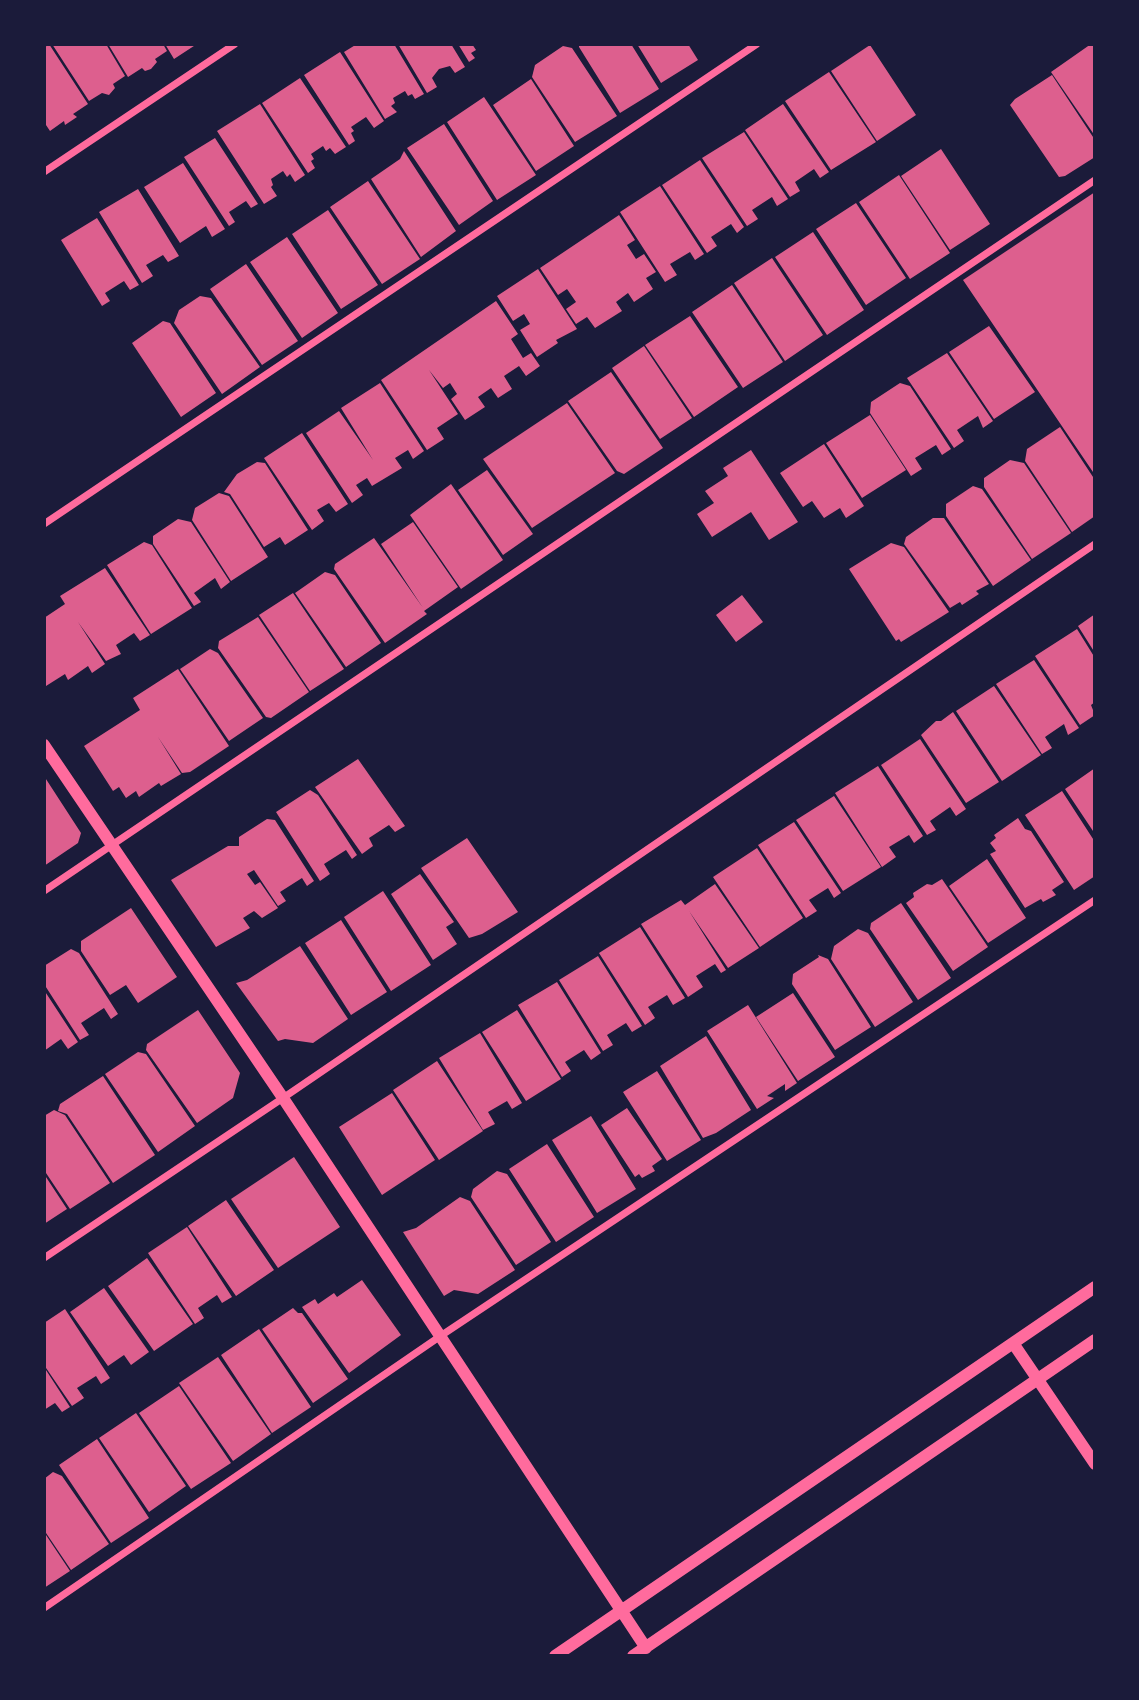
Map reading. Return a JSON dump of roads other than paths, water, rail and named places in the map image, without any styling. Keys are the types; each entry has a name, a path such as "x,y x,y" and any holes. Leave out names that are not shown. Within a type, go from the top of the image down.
{"street":[{"path":"44,172 235,44"},
{"path":"44,524 757,44"},
{"path":"44,891 1095,180"},
{"path":"44,1258 1095,544"},
{"path":"44,745 442,1335 646,1648"},
{"path":"44,1608 442,1335 1095,900"},
{"path":"555,1656 1095,1287"},
{"path":"633,1656 1095,1340"},
{"path":"1013,1343 1095,1464"}]}
